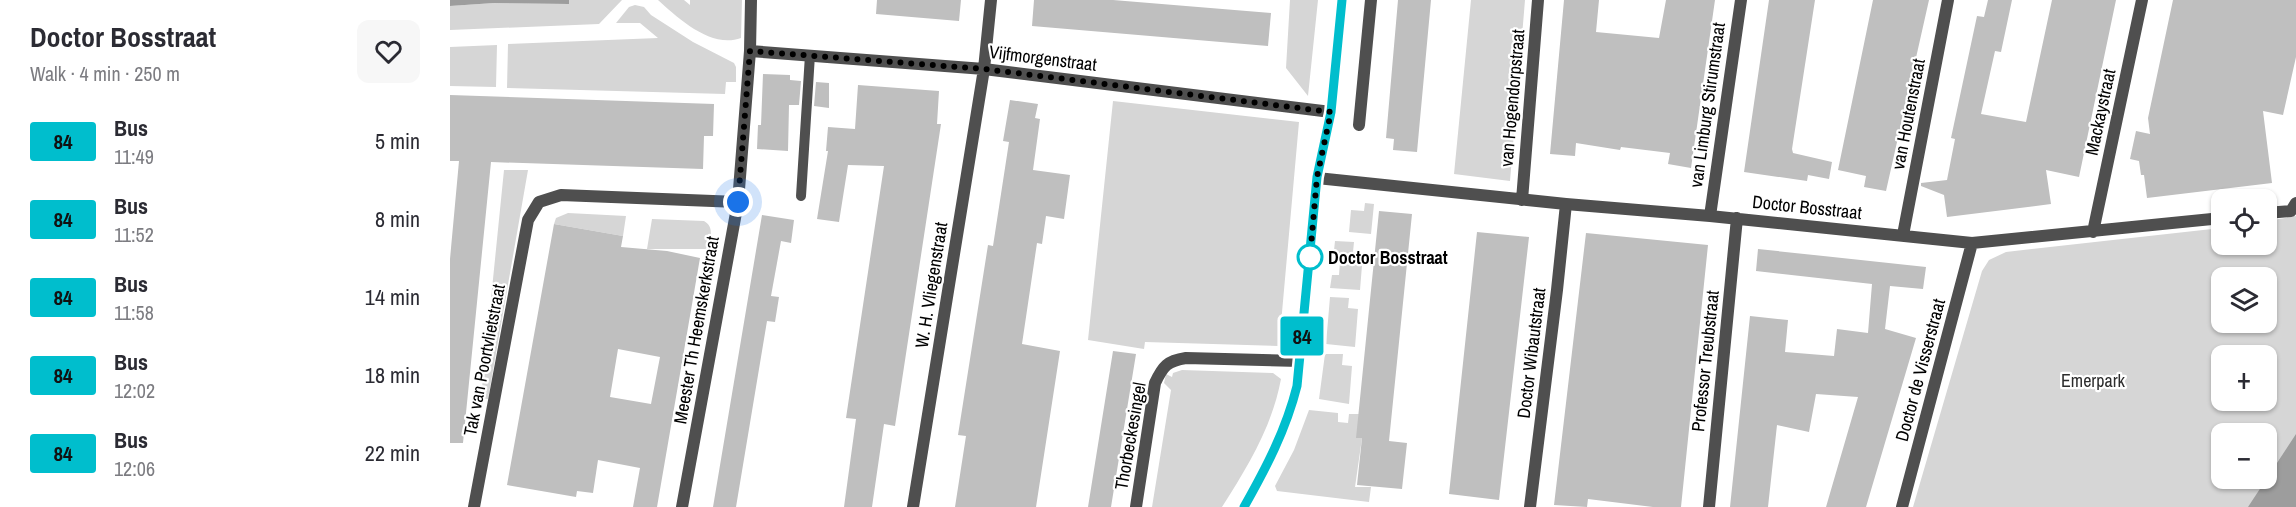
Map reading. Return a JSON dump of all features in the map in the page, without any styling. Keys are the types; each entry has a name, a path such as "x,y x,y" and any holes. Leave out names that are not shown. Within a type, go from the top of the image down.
{"street":[{"name":"Meester Th Heemskerkstraat","path":"682,507 738,202 750,51 751,0"},
{"name":"W. H. Vliegenstraat","path":"913,507 984,69 991,0"},
{"path":"1244,507 1268,465 1291,410 1297,386 1317,177 1331,112 1342,0"},
{"path":"1359,125 1371,0"},
{"name":"van Hogendorpstraat","path":"1522,200 1538,0"},
{"name":"van Limburg Stirumstraat","path":"1710,216 1741,0"},
{"name":"van Houtenstraat","path":"1903,235 1948,0"},
{"name":"Mackaystraat","path":"2093,232 2142,0"},
{"name":"Vijfmorgenstraat","path":"750,51 984,69 1331,112"},
{"name":"Doctor Bosstraat","path":"1317,177 1522,200 1710,216 1972,243 2211,219"},
{"name":"Tak van Poortvlietstraat","path":"474,507 528,220 539,202 561,195 738,202"},
{"name":"Doctor Wibautstraat","path":"1530,507 1566,204"},
{"path":"2277,211 2294,207"},
{"name":"Professor Treubstraat","path":"1709,507 1737,219"},
{"name":"Doctor de Visserstraat","path":"1902,507 1972,243"},
{"name":"Thorbeckesingel","path":"1136,507 1155,384 1165,366 1170,362 1186,358 1300,362"}],"lane":[{"path":"801,196 810,55"}],"green space":[{"path":"569,0 622,0 599,24 450,30 450,6 494,3 569,4"},
{"path":"658,0 684,0 690,5 690,0 742,0 741,38 730,40 707,36 685,23"},
{"path":"1290,0 1318,0 1308,96 1286,68"},
{"path":"1471,0 1525,0 1510,181 1454,174"},
{"path":"635,5 644,7 651,15 693,42 734,63 736,82 726,82 725,94 507,88 508,44 658,38 640,23 616,23 629,7"},
{"path":"497,45 496,87 450,86 450,47"},
{"path":"1113,101 1299,122 1279,346 1145,342 1144,349 1088,340"},
{"path":"504,170 528,170 488,399 481,398"},
{"path":"1365,203 1374,204 1371,234 1349,232 1351,210 1364,211"},
{"path":"568,213 626,216 623,236 554,224 556,218"},
{"name":"Emerpark","path":"2296,216 2296,507 1913,507 1982,271 1989,260 2006,252 2211,229 2211,255 2277,255 2277,219"},
{"path":"652,219 704,221 711,230 708,249 647,249"},
{"path":"1335,241 1354,242 1353,252 1363,253 1360,290 1330,288 1332,275 1339,275 1340,261 1333,260"},
{"path":"1330,297 1349,298 1348,308 1358,309 1355,347 1326,344"},
{"path":"1325,354 1343,354 1342,365 1352,366 1349,404 1319,399"},
{"path":"1182,370 1273,373 1281,379 1265,430 1250,461 1222,507 1152,507 1171,390 1164,383 1166,374 1172,377 1173,373"},
{"path":"1309,410 1338,413 1338,422 1348,423 1349,414 1359,414 1357,438 1362,438 1355,487 1371,487 1369,502 1277,491 1275,486 1294,450"}],"shaded area":[{"path":"450,0 569,0 569,4 494,3 450,6"},
{"path":"2296,434 2296,507 2248,507 2260,489 2277,489 2277,463"}],"building":[{"path":"877,0 961,0 959,21 876,14"},
{"path":"1034,0 1113,0 1271,13 1268,46 1032,26"},
{"path":"1398,0 1431,0 1417,152 1393,150 1394,139 1386,138"},
{"path":"1564,0 1599,0 1596,32 1659,38 1666,0 1715,0 1691,168 1668,164 1670,153 1621,147 1620,150 1576,143 1575,156 1550,154"},
{"path":"1769,0 1815,0 1792,149 1793,153 1832,162 1829,179 1808,175 1807,181 1744,172"},
{"path":"1873,0 1929,0 1886,191 1864,187 1866,176 1838,170"},
{"path":"1988,0 2012,0 2001,52 1995,51 1981,114 2026,122 2052,0 2116,0 2079,177 2046,170 2051,204 1947,217 1944,195 1921,186 1921,183 1947,180 1955,139 1951,138 1977,16 1984,17"},
{"path":"2173,0 2296,0 2296,57 2283,115 2263,111 2272,183 2147,198 2144,175 2141,175 2139,161 2130,159 2136,131 2150,134 2148,118"},
{"path":"763,74 790,75 790,80 801,81 799,105 789,105 788,151 757,149 758,125 761,125"},
{"path":"816,82 829,83 829,108 814,106"},
{"path":"858,85 939,91 937,124 941,124 895,426 884,424 872,507 844,507 856,419 846,418 884,166 848,165 839,222 817,219 828,151 826,151 828,127 855,129"},
{"path":"450,95 714,104 713,136 704,136 703,169 491,162 463,443 450,443 450,259 459,161 450,161"},
{"path":"1010,100 1038,104 1035,118 1040,119 1033,170 1070,175 1064,219 1046,216 1042,244 1037,243 1022,344 1060,351 1036,507 955,507 966,436 958,435 988,245 993,246 1009,142 1003,141"},
{"path":"1379,211 1412,214 1389,441 1407,443 1402,489 1357,485 1362,438 1356,438"},
{"path":"762,215 794,220 791,243 781,241 771,296 779,297 775,322 767,321 736,507 713,507"},
{"path":"554,224 623,236 621,247 667,251 700,258 657,507 633,507 640,468 598,460 593,493 577,491 576,497 507,485","holes":["618,349 660,357 651,404 610,397"]},
{"path":"1477,232 1529,237 1499,500 1449,494"},
{"path":"1586,233 1708,245 1681,507 1653,507 1588,499 1587,507 1554,505"},
{"path":"1758,249 1926,267 1923,289 1890,286 1885,329 1916,338 1866,507 1826,507 1858,397 1816,394 1809,432 1777,425 1768,507 1730,507 1750,316 1788,320 1785,352 1834,356 1837,329 1868,333 1872,284 1756,271"},
{"path":"1113,351 1136,354 1111,507 1088,507"}],"bus line":[{"name":"84","path":"1244,507 1279,441 1297,386 1317,177 1331,112 1342,0"}],"place":[{"name":"Doctor Bosstraat","path":"1310,257"}],"route":[{"path":"738,202 750,51 984,69 1331,112 1317,177 1310,257"}]}
